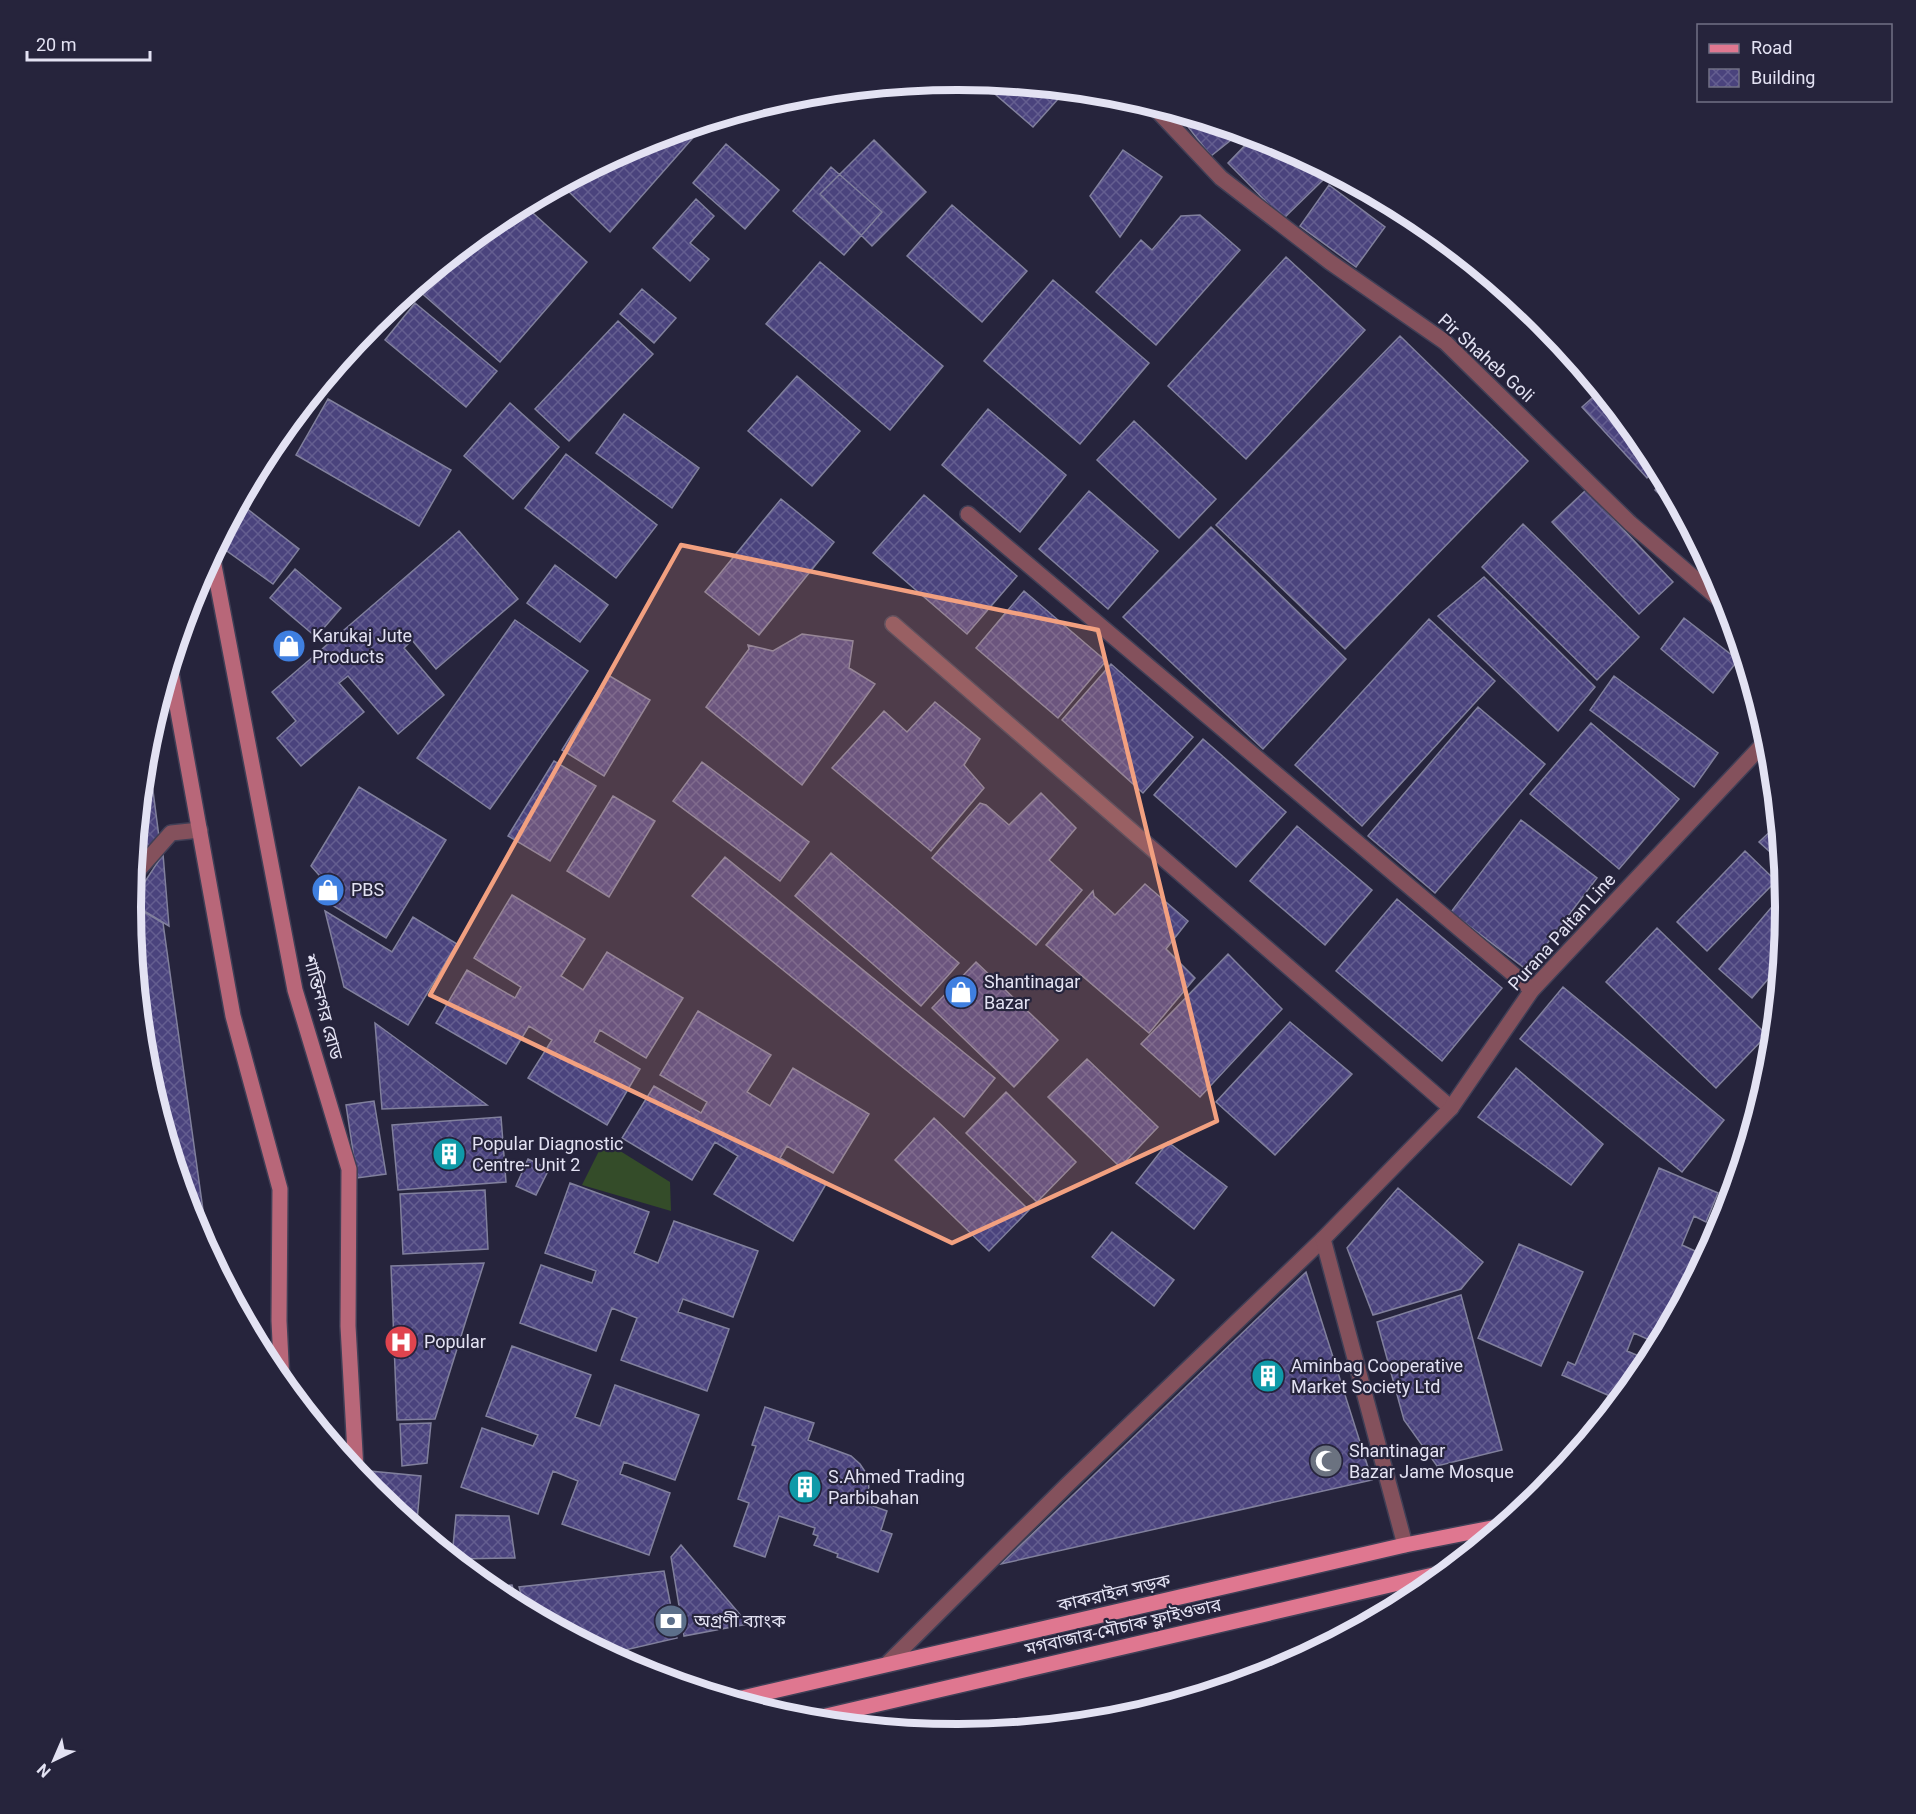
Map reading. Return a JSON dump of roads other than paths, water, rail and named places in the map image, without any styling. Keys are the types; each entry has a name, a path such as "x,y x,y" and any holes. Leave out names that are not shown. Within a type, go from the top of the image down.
{"main road":[{"name":"শান্তিনগর রোড","path":"215,569 295,990 349,1169 348,1326 355,1458"},
{"path":"173,683 233,1016 280,1189 279,1321 281,1364"},
{"name":"কাকরাইল সড়ক","path":"749,1696 889,1662 1067,1624 1405,1545 1487,1529"},
{"name":"মগবাজার-মৌচাক ফ্লাইওভার","path":"834,1714 1424,1577"}],"street":[{"name":"Pir Shaheb Goli","path":"1164,117 1221,178 1330,262 1444,342 1630,523 1713,594"},
{"path":"968,514 1532,990"},
{"path":"893,624 1451,1108"},
{"name":"Purana Paltan Line","path":"889,1662 1077,1476 1323,1239 1451,1108 1532,990 1759,748"},
{"path":"143,865 171,833 200,830"},
{"path":"1323,1239 1405,1545"}],"place":[{"name":"Karukaj Jute Products","path":"289,646"},
{"name":"PBS","path":"328,890"},
{"name":"Shantinagar Bazar","path":"961,992"},
{"name":"Popular Diagnostic Centre- Unit 2","path":"449,1154"},
{"name":"Popular","path":"401,1342"},
{"name":"Aminbag Cooperative Market Society Ltd","path":"1268,1376"},
{"name":"Shantinagar Bazar Jame Mosque","path":"1326,1461"},
{"name":"S.Ahmed Trading Parbibahan","path":"805,1487"},
{"name":"অগ্রণী ব্যাংক","path":"671,1621"}]}
